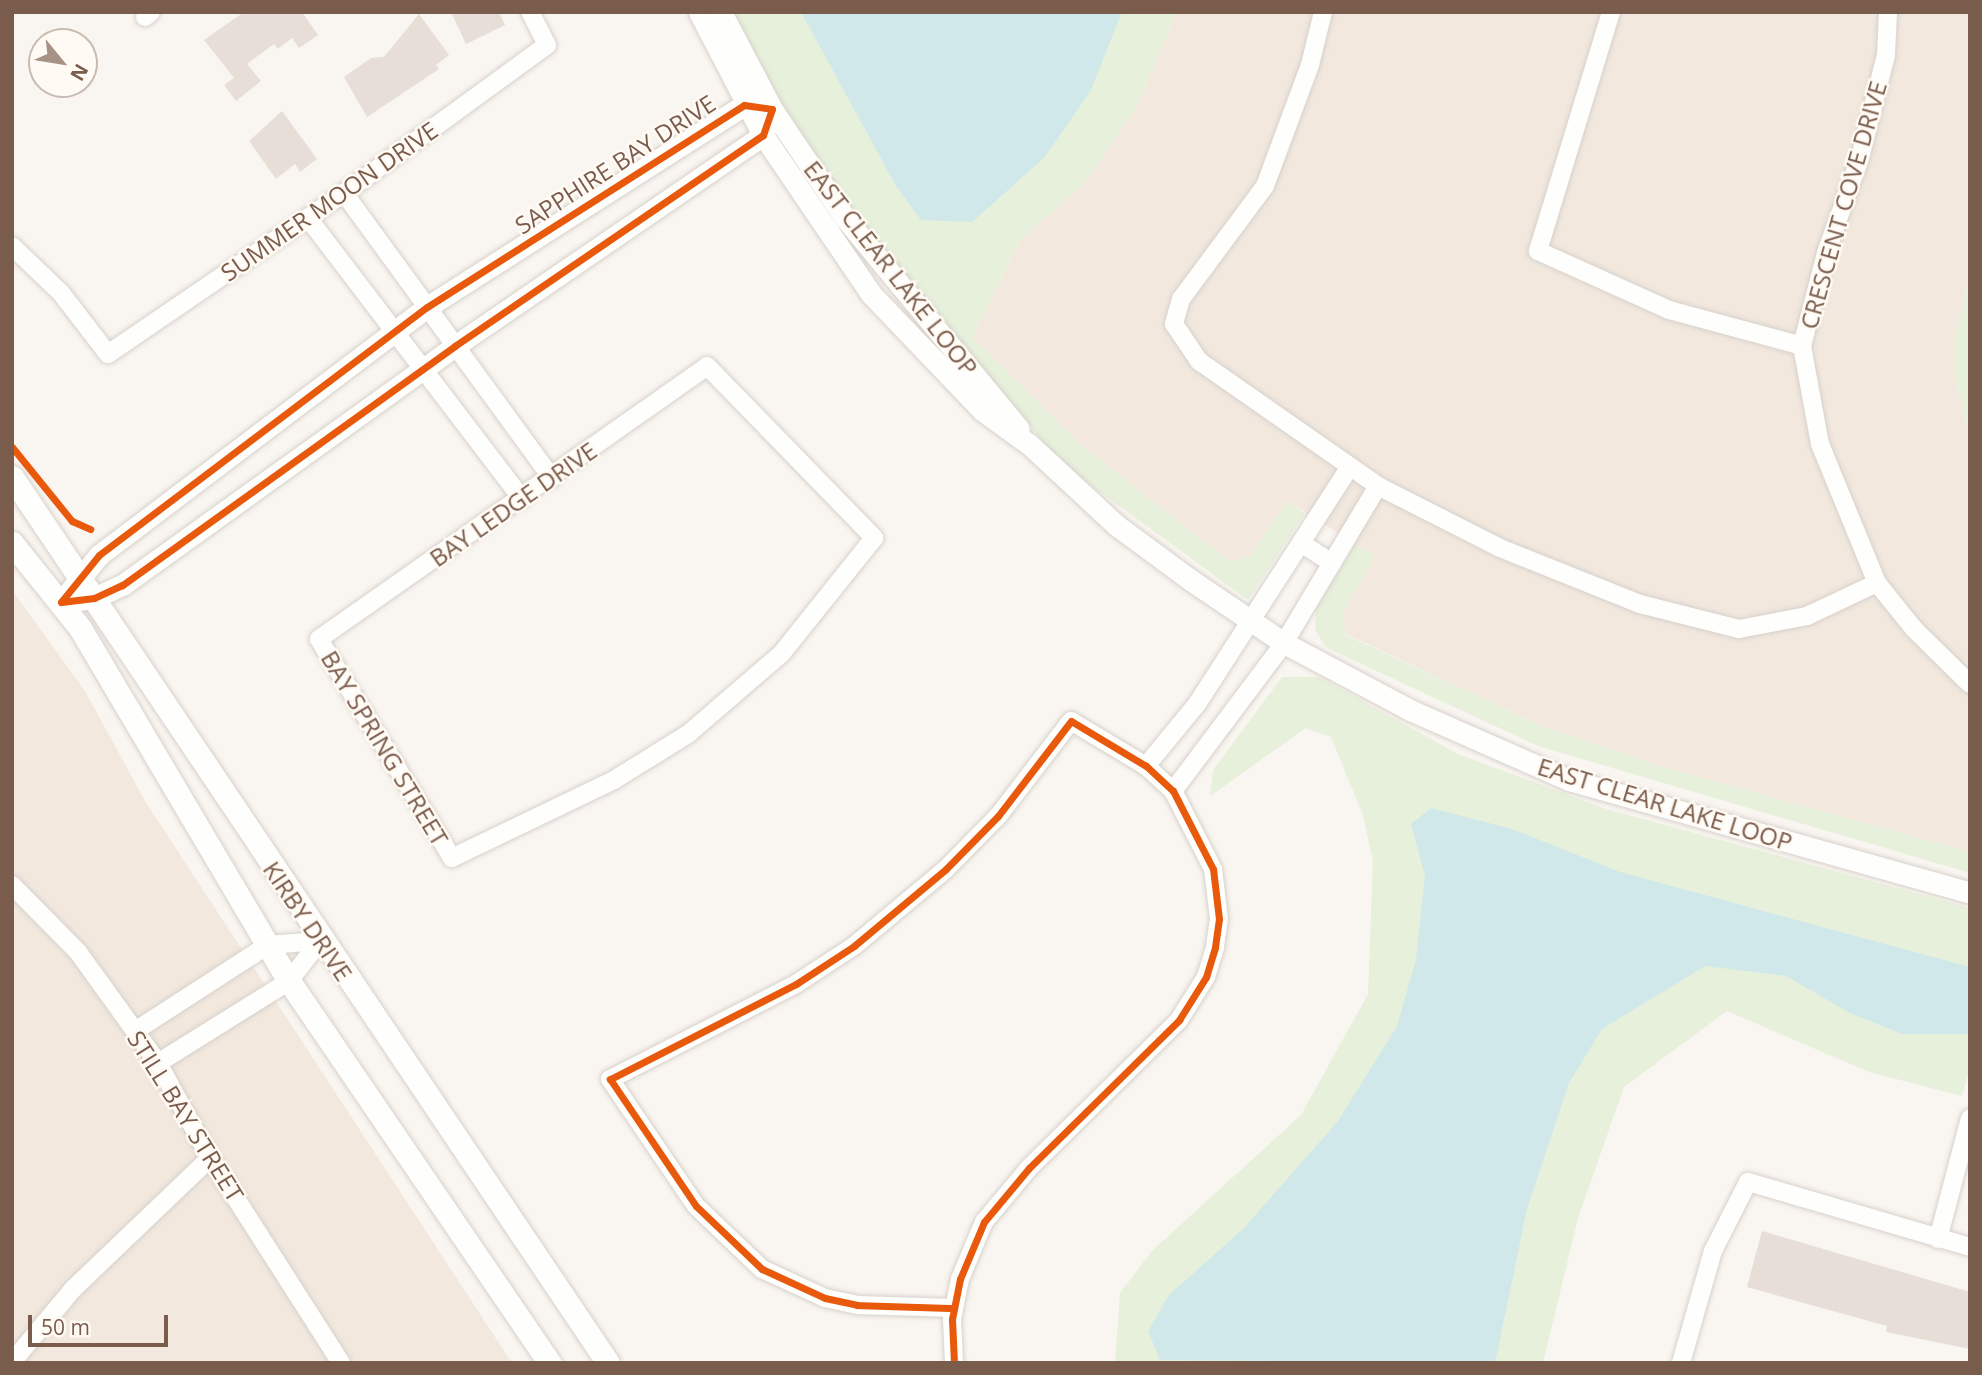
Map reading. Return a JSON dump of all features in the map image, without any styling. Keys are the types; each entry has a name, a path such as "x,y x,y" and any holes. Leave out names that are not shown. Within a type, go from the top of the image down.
{"main road":[{"name":"KIRBY DRIVE","path":"12,477 320,941 608,1363"},
{"name":"KIRBY DRIVE","path":"12,543 61,602 289,981 550,1363"}],"street":[{"name":"SUMMER MOON DRIVE","path":"12,246 61,292 108,354 344,193 547,45 530,12"},
{"name":"EAST CLEAR LAKE LOOP","path":"699,12 744,104 871,294 983,411 1030,445 1116,525 1284,643 1410,710 1569,780 1970,893"},
{"name":"EAST CLEAR LAKE LOOP","path":"721,12 772,109 845,218 1030,445"},
{"path":"1323,12 1310,65 1265,186 1181,299 1174,324 1199,361 1378,486 1500,548 1640,604 1739,629 1807,616 1877,583"},
{"path":"1611,12 1538,251 1669,310 1802,346"},
{"name":"CRESCENT COVE DRIVE","path":"1888,12 1886,55 1860,158 1826,253 1802,346 1820,444 1877,583 1914,629 1970,684"},
{"name":"SAPPHIRE BAY DRIVE","path":"61,602 79,575 427,307 744,104 772,109"},
{"path":"61,602 94,597 122,585 455,346 763,135 772,109"},
{"path":"344,193 552,478"},
{"path":"307,218 522,499"},
{"name":"BAY LEDGE DRIVE","path":"318,639 552,478 707,366 874,538 781,654 688,734 614,780 452,858"},
{"path":"1146,766 1197,704 1350,467"},
{"path":"1173,791 1284,643 1378,486"},
{"path":"1301,543 1332,563"},
{"name":"BAY SPRING STREET","path":"318,639 452,858"},
{"path":"954,1308 858,1305 825,1298 762,1269 696,1206 610,1079 796,984 854,946 937,877 989,825 1071,721 1146,766 1173,791 1203,842 1218,894 1215,947 1206,977 1180,1020 1003,1195 970,1250 954,1308 954,1363"},
{"name":"STILL BAY STREET","path":"12,885 78,952 158,1063 211,1158 341,1363"},
{"path":"135,1031 268,945 320,941"},
{"path":"158,1063 289,981 320,941"},
{"path":"1938,1239 1970,1118"},
{"path":"12,1362 101,1260 211,1158"},
{"path":"1681,1363 1713,1251 1748,1182 1970,1247"}],"shaded area":[{"path":"1177,12 1970,12 1970,271 1956,334 1956,380 1970,440 1970,852 1659,766 1542,726 1346,634 1341,615 1374,556 1288,501 1250,557 1231,562 1083,447 972,337 1020,240 1082,186 1136,108"},
{"path":"12,590 85,691 145,801 512,1363 12,1363"}],"green space":[{"path":"730,12 1177,12 1136,108 1082,186 1020,240 972,337 1083,447 1231,562 1250,557 1288,501 1305,513 1248,600 1063,465 902,278 792,127"},
{"path":"1970,271 1970,440 1956,380 1956,334"},
{"path":"1355,544 1375,556 1342,615 1346,635 1542,726 1659,766 1970,852 1970,873 1538,746 1325,647 1315,629 1316,609"},
{"path":"1282,677 1319,677 1458,754 1606,809 1970,908 1970,1068 1962,1096 1869,1072 1727,1011 1624,1087 1578,1218 1543,1363 1115,1363 1120,1293 1152,1251 1301,1115 1368,994 1373,861 1363,815 1331,737 1306,728 1210,796 1213,770"}],"water":[{"path":"801,12 1122,12 1091,90 1045,157 972,222 921,220 896,186"},
{"path":"1431,808 1512,829 1620,872 1970,967 1970,1034 1902,1034 1850,1013 1786,976 1705,966 1602,1029 1569,1083 1527,1209 1495,1363 1160,1360 1148,1331 1169,1295 1244,1228 1338,1121 1397,1026 1416,960 1425,876 1411,824"}],"building":[{"path":"244,12 302,12 318,35 299,48 292,38 278,49 274,44 247,64 261,81 236,101 224,85 234,78 204,40"},
{"path":"451,12 499,12 505,25 466,44"},
{"path":"419,14 449,55 436,65 439,69 367,117 344,77 371,58 384,57"},
{"path":"282,111 317,159 300,172 295,164 276,179 249,141"},
{"path":"1762,1231 1970,1292 1970,1349 1886,1332 1887,1326 1747,1287"}],"cycle path":[{"path":"744,105 772,109 763,135 455,346 122,585 94,598 61,602 99,555 427,307 744,105"},
{"path":"12,447 72,521 90,529"},
{"path":"954,1308 857,1305 825,1298 762,1269 696,1206 610,1079 796,984 854,946 946,869 998,816 1071,721 1146,766 1173,791 1213,869 1219,919 1215,947 1206,977 1179,1020 1029,1168 984,1222 960,1279 952,1319 954,1363"}]}
